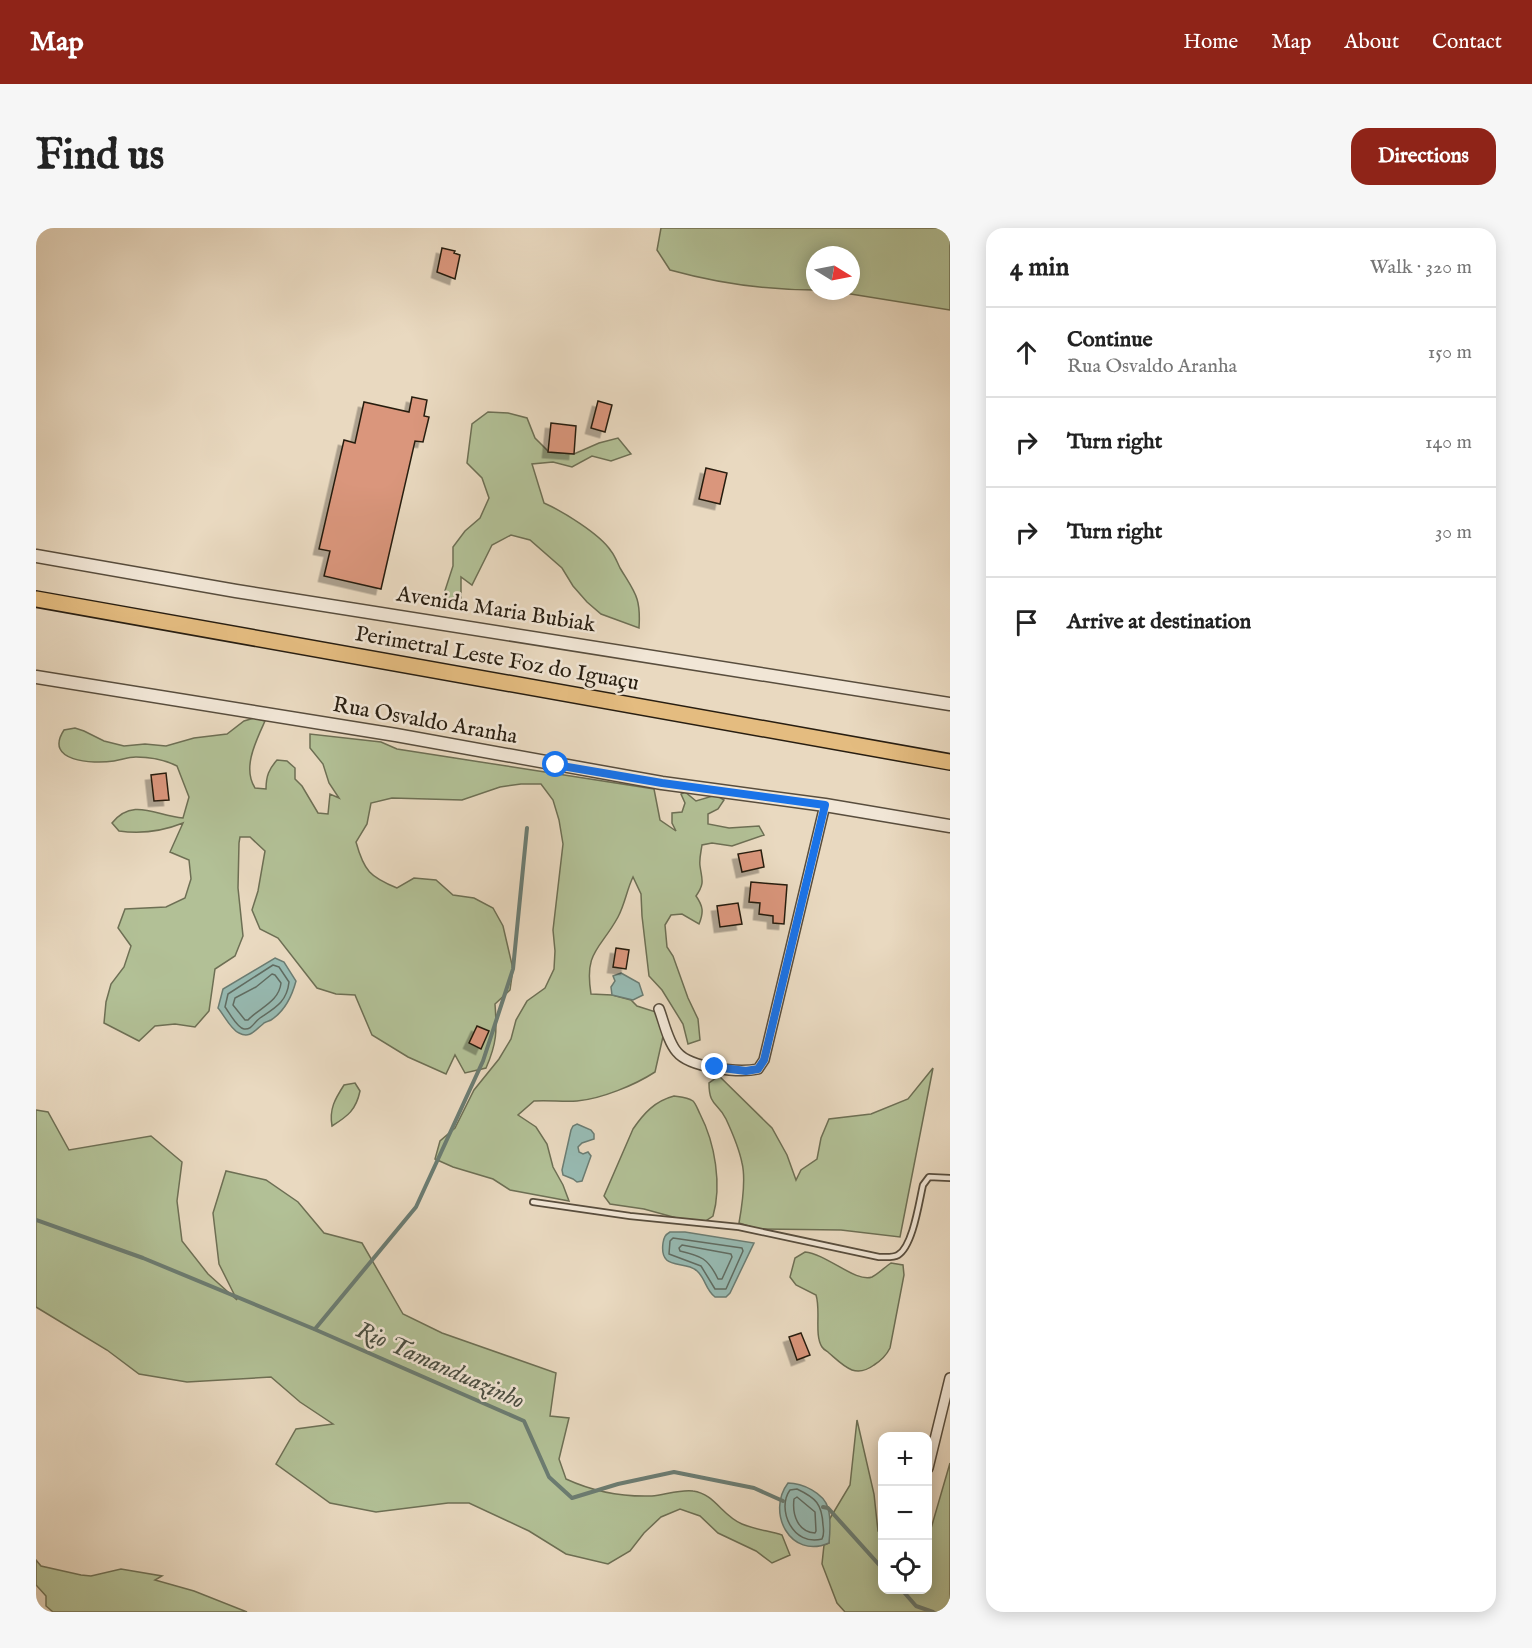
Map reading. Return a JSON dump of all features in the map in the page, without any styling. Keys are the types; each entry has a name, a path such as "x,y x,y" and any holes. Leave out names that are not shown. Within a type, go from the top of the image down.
{"highway":[{"name":"Perimetral Leste Foz do Iguaçu","path":"36,599 950,762"}],"street":[{"name":"Avenida Maria Bubiak","path":"36,556 236,591 950,704"},
{"name":"Rua Osvaldo Aranha","path":"36,677 396,735 662,783 825,805 950,826"},
{"path":"659,1009 675,1051 681,1057 715,1067 746,1071 758,1069 764,1060 825,805"},
{"path":"932,1448 950,1378"}],"lane":[{"path":"533,1202 630,1216 739,1227 879,1257 893,1257 907,1246 923,1185 930,1177 950,1179"}],"green space":[{"path":"661,228 950,228 950,310 860,296 860,246 806,246 806,290 742,285 670,270 657,250"},
{"path":"488,412 508,413 527,418 535,438 549,452 574,454 618,438 631,454 611,461 592,456 572,467 553,462 532,464 544,503 590,530 606,544 612,553 636,596 639,628 601,614 573,586 562,568 530,540 511,535 492,545 472,585 461,577 461,598 441,603 453,566 453,547 465,531 480,518 489,498 482,478 467,463 472,424"},
{"path":"254,718 265,721 254,746 250,763 251,780 255,788 266,789 267,776 274,763 277,760 287,761 295,768 295,779 302,786 318,813 328,814 330,794 339,798 329,783 323,764 310,748 310,734 381,742 397,749 654,789 660,820 676,831 672,823 672,813 682,812 685,803 681,794 685,792 696,801 716,795 724,800 718,809 708,814 708,824 729,828 759,826 764,835 732,846 712,843 702,845 700,863 702,881 696,896 702,909 699,924 682,914 671,915 665,925 667,947 673,956 698,1019 700,1040 688,1044 683,1024 662,990 649,976 641,894 633,877 618,917 595,952 590,968 591,994 612,995 631,1000 637,1006 656,1012 664,1032 655,1072 647,1077 618,1091 586,1100 534,1101 518,1115 536,1127 547,1144 553,1167 569,1201 510,1190 493,1179 435,1159 440,1141 455,1128 474,1090 499,1059 511,1039 516,1020 527,1001 545,988 554,969 553,930 563,844 553,800 541,784 500,787 462,800 392,798 371,803 367,824 356,842 369,872 388,884 397,888 414,878 436,880 453,895 474,898 493,908 503,926 513,969 510,990 495,1004 495,1037 486,1068 465,1073 455,1055 446,1074 408,1057 372,1035 355,995 336,994 317,988 278,938 260,929 252,910 265,851 250,837 240,837 239,843 238,888 243,936 235,956 215,969 209,1011 195,1027 175,1024 155,1026 139,1041 104,1023 111,984 124,967 131,946 118,928 125,909 166,907 185,898 191,879 189,860 170,852 183,823 159,830 135,832 119,831 112,823 120,815 137,809 183,818 189,797 177,766 141,757 105,762 73,759 60,749 59,741 64,730 75,728 104,741 124,746 145,744 166,746 194,738 227,734 244,721"},
{"path":"933,1068 900,1237 841,1230 758,1229 739,1223 744,1185 742,1163 726,1119 712,1100 709,1083 719,1076 772,1128 787,1155 796,1180 801,1170 817,1159 821,1138 829,1119 871,1114 908,1099"},
{"path":"355,1083 360,1091 354,1108 332,1126 332,1109 338,1095 344,1085"},
{"path":"674,1096 694,1102 710,1138 716,1164 717,1191 713,1216 704,1222 610,1204 604,1196 633,1129 650,1108"},
{"path":"36,1110 48,1112 69,1150 151,1136 182,1162 177,1201 182,1241 208,1274 237,1300 219,1264 213,1213 226,1171 266,1180 298,1202 324,1233 362,1243 403,1314 442,1333 556,1373 550,1416 569,1418 559,1459 566,1479 597,1490 630,1495 652,1496 678,1491 701,1493 742,1524 782,1535 790,1555 772,1563 756,1551 718,1533 700,1516 680,1509 661,1517 630,1551 608,1564 566,1554 529,1531 469,1503 448,1503 376,1512 330,1503 276,1464 296,1429 333,1424 300,1402 271,1377 187,1382 139,1374 107,1350 36,1307"},
{"path":"805,1252 865,1278 874,1276 891,1263 903,1265 904,1275 890,1348 882,1360 867,1369 855,1371 822,1347 818,1336 816,1295 796,1285 790,1277 795,1258"},
{"path":"857,1420 874,1494 878,1531 878,1594 932,1594 932,1525 950,1463 950,1612 845,1612 837,1603 822,1564 824,1545 829,1543 829,1520 850,1485"},
{"path":"36,1560 41,1566 81,1575 91,1576 121,1569 162,1576 155,1580 194,1591 247,1612 53,1612 46,1606 46,1596 36,1585"}],"water":[{"path":"275,958 284,962 296,981 290,998 284,1008 271,1020 255,1031 243,1035 230,1026 218,1008 223,989"},
{"path":"621,973 639,983 643,995 633,1000 612,995 611,987 615,981 613,976"},
{"path":"577,1124 591,1130 594,1139 578,1147 579,1152 583,1154 588,1152 591,1156 582,1181 577,1182 563,1175 562,1170 571,1130"},
{"path":"670,1232 685,1232 754,1243 726,1297 715,1297 694,1269 669,1262 665,1258 663,1241"},
{"path":"788,1483 812,1490 826,1503 830,1516 829,1543 815,1546 803,1545 793,1539 786,1530 781,1519 780,1507 782,1495"}],"building":[{"path":"442,248 455,251 454,253 460,255 455,279 437,272"},
{"path":"412,397 427,400 424,416 429,417 423,442 415,441 381,589 324,576 330,551 319,549 344,440 355,443 364,402 409,412"},
{"path":"598,401 612,405 605,432 591,428"},
{"path":"551,423 576,426 574,454 548,452"},
{"path":"706,468 727,473 720,504 699,499"},
{"path":"166,773 169,800 154,801 151,775"},
{"path":"761,850 764,867 742,872 738,854"},
{"path":"751,882 787,885 784,924 773,923 773,916 759,914 760,903 749,902"},
{"path":"738,903 742,924 720,927 717,906"},
{"path":"616,948 629,950 626,969 613,967"},
{"path":"477,1026 489,1031 481,1049 469,1043"},
{"path":"801,1333 810,1355 797,1360 789,1337"}],"waterway":[{"path":"315,1329 416,1207 483,1061 513,969 527,828"},
{"name":"Rio Tamanduazinho","path":"36,1220 143,1258 314,1329 524,1421 549,1477 572,1498 618,1484 674,1472 754,1488 783,1501"},
{"name":"Rio Tamanduazinho","path":"823,1507 828,1508 878,1564"},
{"name":"Rio Tamanduazinho","path":"906,1594 916,1606 933,1612"}],"route":[{"path":"556,765 662,783 825,805 764,1060 758,1069 746,1071 715,1067"}]}
